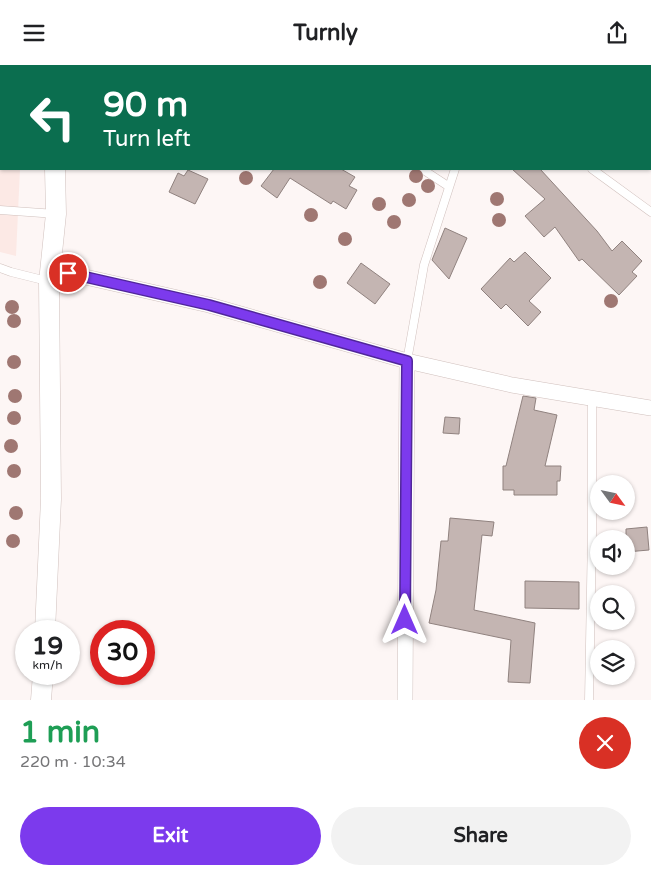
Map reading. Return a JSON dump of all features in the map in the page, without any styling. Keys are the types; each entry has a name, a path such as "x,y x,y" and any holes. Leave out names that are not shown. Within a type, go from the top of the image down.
{"main road":[{"path":"46,620 51,499 49,275 56,214 55,170"},
{"path":"41,700 42,685"}],"street":[{"path":"49,275 209,305 407,361 512,385 651,408"},
{"path":"405,700 407,361"}],"lane":[{"path":"424,170 448,186"},
{"path":"407,361 424,265 455,170"},
{"path":"593,170 651,212"},
{"path":"0,210 56,214"},
{"path":"0,268 11,272 49,275"},
{"path":"589,700 592,399"}],"shaded area":[{"path":"0,170 20,170 16,256 0,252"}],"building":[{"path":"188,170 208,179 195,204 169,192 178,173 184,176"},
{"path":"273,170 343,170 355,177 349,186 357,190 346,209 333,201 331,204 290,178 277,198 261,186"},
{"path":"513,170 541,170 597,231 612,251 622,241 642,261 632,272 637,276 619,295 582,259 579,261 555,227 544,237 525,216 545,199"},
{"path":"445,228 467,238 449,279 432,260"},
{"path":"525,252 551,278 529,301 541,312 528,326 506,304 501,309 481,289 510,258 514,262"},
{"path":"361,263 390,284 375,304 347,283"},
{"path":"523,396 536,398 534,410 557,415 545,466 561,466 560,481 557,481 557,495 514,495 514,490 503,490 503,466 506,466"},
{"path":"445,417 460,418 459,434 443,433"},
{"path":"450,518 494,522 492,536 482,535 474,610 535,623 530,683 508,682 511,640 429,623 436,590 441,541 448,541"},
{"path":"647,527 649,550 635,551 635,530 626,529"},
{"path":"525,581 579,582 579,609 525,608"}],"route":[{"path":"68,273 209,305 407,361 405,620"}]}
